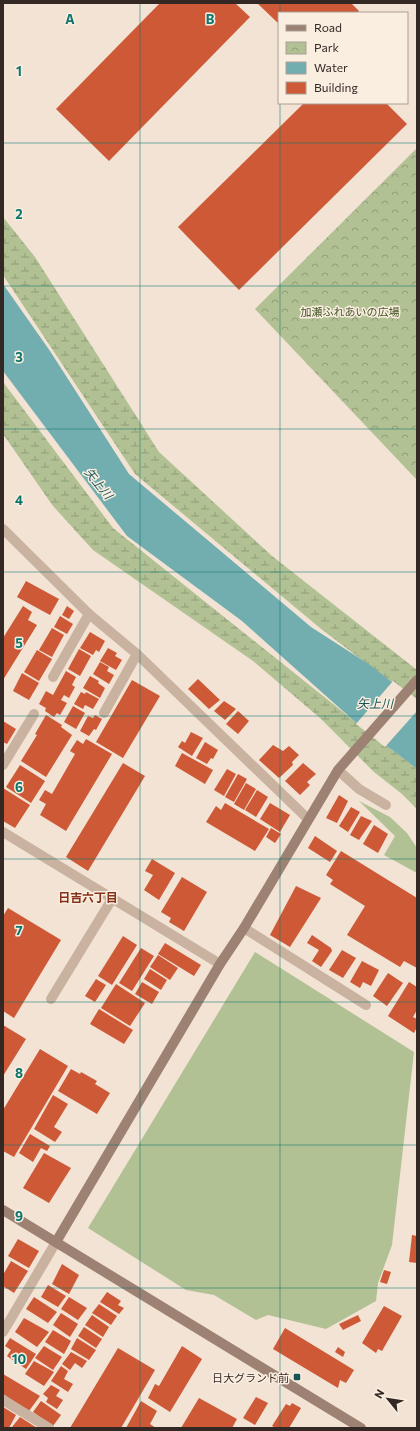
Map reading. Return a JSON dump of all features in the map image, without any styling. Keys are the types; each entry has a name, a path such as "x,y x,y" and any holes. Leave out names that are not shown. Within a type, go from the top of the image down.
{"street":[{"path":"3,529 89,614 138,654 308,819"},
{"path":"54,677 89,614"},
{"path":"104,712 138,654"},
{"path":"3,1332 220,964 244,928 340,767 417,680"},
{"path":"3,765 34,714"},
{"path":"340,767 359,789 386,805"},
{"path":"3,833 220,964"},
{"path":"51,999 112,899"},
{"path":"244,928 366,1005"},
{"path":"3,1210 361,1428"},
{"path":"3,1400 49,1428"}],"green space":[{"name":"加瀬ふれあいの広場","path":"417,148 417,480 255,309"},
{"path":"3,217 35,257 159,452 272,556 417,670 417,702 320,628 135,474 3,275"},
{"path":"3,382 113,528 353,720 417,769 417,809 402,794 374,772 320,718 253,661 93,550 53,506 3,434"},
{"path":"359,801 390,817 407,833 417,848 417,873 384,855 395,836"},
{"path":"255,952 414,1052 392,1245 378,1283 376,1301 326,1329 268,1315 256,1320 214,1295 186,1290 88,1228"}],"water":[{"name":"矢上川","path":"3,284 50,351 129,474 311,627 370,665 417,702 417,769 353,720 242,621 127,536 3,371"}],"pier":[{"path":"393,681 417,699 417,711 385,747 356,724"}],"building":[{"path":"160,3 235,3 250,17 109,161 56,109"},
{"path":"257,3 351,3 359,11 278,12 278,23"},
{"path":"303,104 387,104 407,124 239,290 178,227"},
{"path":"26,581 59,599 50,615 17,597"},
{"path":"23,606 32,612 28,620 37,625 3,680 3,638"},
{"path":"67,606 74,611 69,619 62,615"},
{"path":"60,616 73,624 67,634 54,627"},
{"path":"52,628 64,635 52,657 39,650"},
{"path":"90,632 105,641 99,652 96,650 93,655 80,648"},
{"path":"108,648 117,653 115,656 122,660 116,670 100,661"},
{"path":"79,649 91,656 80,676 68,669"},
{"path":"37,650 52,659 39,681 24,672"},
{"path":"100,662 109,667 107,671 114,675 109,684 93,674"},
{"path":"66,671 76,677 72,685 75,687 69,698 64,695 61,700 67,703 60,715 57,713 54,717 45,711 46,708 39,704 46,691 53,695"},
{"path":"22,673 39,683 29,700 13,691"},
{"path":"90,676 99,681 98,683 105,688 100,698 83,688"},
{"path":"198,679 220,700 209,709 188,689"},
{"path":"132,680 160,696 123,758 96,742"},
{"path":"81,692 85,694 86,692 99,699 93,709 85,705 83,709 74,704"},
{"path":"224,701 236,709 225,720 214,711"},
{"path":"73,706 85,713 76,729 64,722"},
{"path":"238,711 249,721 238,734 226,724"},
{"path":"46,715 62,725 61,727 72,735 46,777 21,761 37,735 35,734"},
{"path":"95,715 102,719 96,730 94,729 89,736 80,731 88,716 93,718"},
{"path":"3,721 16,729 7,744 3,742"},
{"path":"191,732 203,738 192,756 178,747 182,741 185,743"},
{"path":"86,739 112,754 66,831 40,815 46,804 39,800 45,790 52,794 75,754 70,751 77,740 83,744"},
{"path":"205,742 218,750 213,759 211,758 207,764 196,758"},
{"path":"273,745 283,751 289,746 299,755 292,762 293,765 279,778 259,760"},
{"path":"182,753 213,770 205,784 175,766"},
{"path":"123,763 145,776 88,871 66,857"},
{"path":"303,763 316,774 307,782 310,785 300,795 285,781"},
{"path":"20,765 45,781 31,803 6,787"},
{"path":"227,769 236,774 224,796 214,790"},
{"path":"238,774 247,779 234,802 225,797"},
{"path":"246,783 256,789 244,810 234,804"},
{"path":"3,788 30,805 15,828 3,821"},
{"path":"257,790 268,797 256,817 245,810"},
{"path":"339,795 348,801 337,823 326,818"},
{"path":"225,803 269,829 255,851 206,822 216,806 221,810"},
{"path":"270,803 290,815 280,832 260,819"},
{"path":"351,807 360,812 348,832 339,826"},
{"path":"361,816 372,821 359,840 350,835"},
{"path":"374,825 388,834 378,853 363,844"},
{"path":"271,828 281,834 275,843 266,837"},
{"path":"315,836 337,851 330,862 308,848"},
{"path":"341,851 417,898 417,968 404,961 400,967 347,935 365,906 330,884 333,880 326,875"},
{"path":"152,859 175,873 159,900 144,890 153,875 145,871"},
{"path":"182,877 207,892 184,931 169,922 171,918 161,912"},
{"path":"296,886 321,898 290,947 270,935"},
{"path":"8,908 61,940 14,1018 3,1011 3,916"},
{"path":"312,935 331,948 332,951 321,967 312,961 319,950 307,943"},
{"path":"123,936 137,945 112,985 98,976"},
{"path":"165,943 201,965 194,976 158,954"},
{"path":"141,948 154,956 132,991 119,983"},
{"path":"342,950 356,958 343,978 329,970"},
{"path":"158,955 178,968 170,980 150,967"},
{"path":"362,961 379,970 371,986 363,982 360,988 350,982"},
{"path":"150,969 167,980 161,990 144,979"},
{"path":"388,973 403,983 387,1006 373,996"},
{"path":"96,979 106,985 95,1002 85,996"},
{"path":"142,982 159,992 152,1004 135,994"},
{"path":"409,982 417,987 417,1010 413,1017 417,1019 417,1027 414,1033 388,1016"},
{"path":"116,984 145,1003 130,1026 101,1008"},
{"path":"99,1009 133,1030 124,1044 90,1024"},
{"path":"3,1025 26,1039 3,1076"},
{"path":"40,1049 68,1066 14,1157 3,1151 3,1110"},
{"path":"71,1069 80,1074 81,1072 97,1081 95,1084 110,1093 97,1114 58,1091"},
{"path":"53,1095 68,1104 54,1127 62,1132 55,1142 34,1129"},
{"path":"30,1134 50,1146 47,1151 41,1148 33,1162 19,1153"},
{"path":"44,1153 71,1168 49,1203 23,1188"},
{"path":"412,1235 417,1236 417,1263 409,1262"},
{"path":"18,1239 39,1251 29,1268 8,1256"},
{"path":"11,1261 28,1271 14,1293 3,1286 3,1275"},
{"path":"62,1264 79,1275 69,1294 52,1284"},
{"path":"384,1270 391,1272 387,1284 380,1282"},
{"path":"48,1285 66,1296 58,1307 41,1297"},
{"path":"107,1292 121,1301 118,1305 124,1308 119,1314 100,1302"},
{"path":"34,1297 57,1312 48,1323 26,1309"},
{"path":"69,1297 87,1308 78,1320 61,1309"},
{"path":"99,1304 117,1316 111,1325 92,1313"},
{"path":"384,1306 402,1316 382,1351 378,1349 376,1353 362,1343"},
{"path":"61,1313 78,1324 70,1337 53,1325"},
{"path":"92,1315 109,1327 103,1337 85,1325"},
{"path":"358,1315 361,1321 343,1330 339,1324"},
{"path":"24,1318 49,1332 37,1347 15,1332"},
{"path":"84,1327 102,1339 96,1348 78,1336"},
{"path":"285,1328 354,1370 346,1383 340,1380 338,1388 273,1349"},
{"path":"53,1330 71,1341 64,1354 45,1342"},
{"path":"10,1338 36,1354 26,1369 7,1356 11,1350 5,1346"},
{"path":"77,1338 96,1350 89,1360 71,1349"},
{"path":"44,1346 62,1357 53,1370 35,1358"},
{"path":"182,1346 202,1359 170,1412 148,1398 155,1384 159,1386"},
{"path":"338,1347 345,1352 343,1357 335,1352"},
{"path":"118,1348 155,1370 121,1428 70,1428"},
{"path":"71,1352 87,1361 82,1368 75,1363 70,1370 62,1364"},
{"path":"34,1361 54,1372 44,1386 25,1374"},
{"path":"61,1366 68,1371 64,1379 73,1384 68,1392 51,1381"},
{"path":"3,1374 40,1396 29,1411 3,1394"},
{"path":"51,1385 60,1390 56,1396 63,1400 57,1409 46,1402 48,1398 43,1394"},
{"path":"256,1397 268,1403 255,1425 243,1418"},
{"path":"199,1398 237,1419 232,1428 181,1428"},
{"path":"41,1401 61,1415 53,1426 33,1412"},
{"path":"141,1401 157,1411 150,1424 156,1428 126,1428"},
{"path":"292,1403 301,1408 289,1428 276,1428 272,1426 286,1404 290,1406"},
{"path":"3,1407 16,1415 9,1428 3,1428"},
{"path":"20,1417 37,1428 13,1428 12,1427"}],"place":[{"name":"日大グランド前","path":"297,1377"}],"district":[{"name":"日吉六丁目","path":"88,897"}]}
